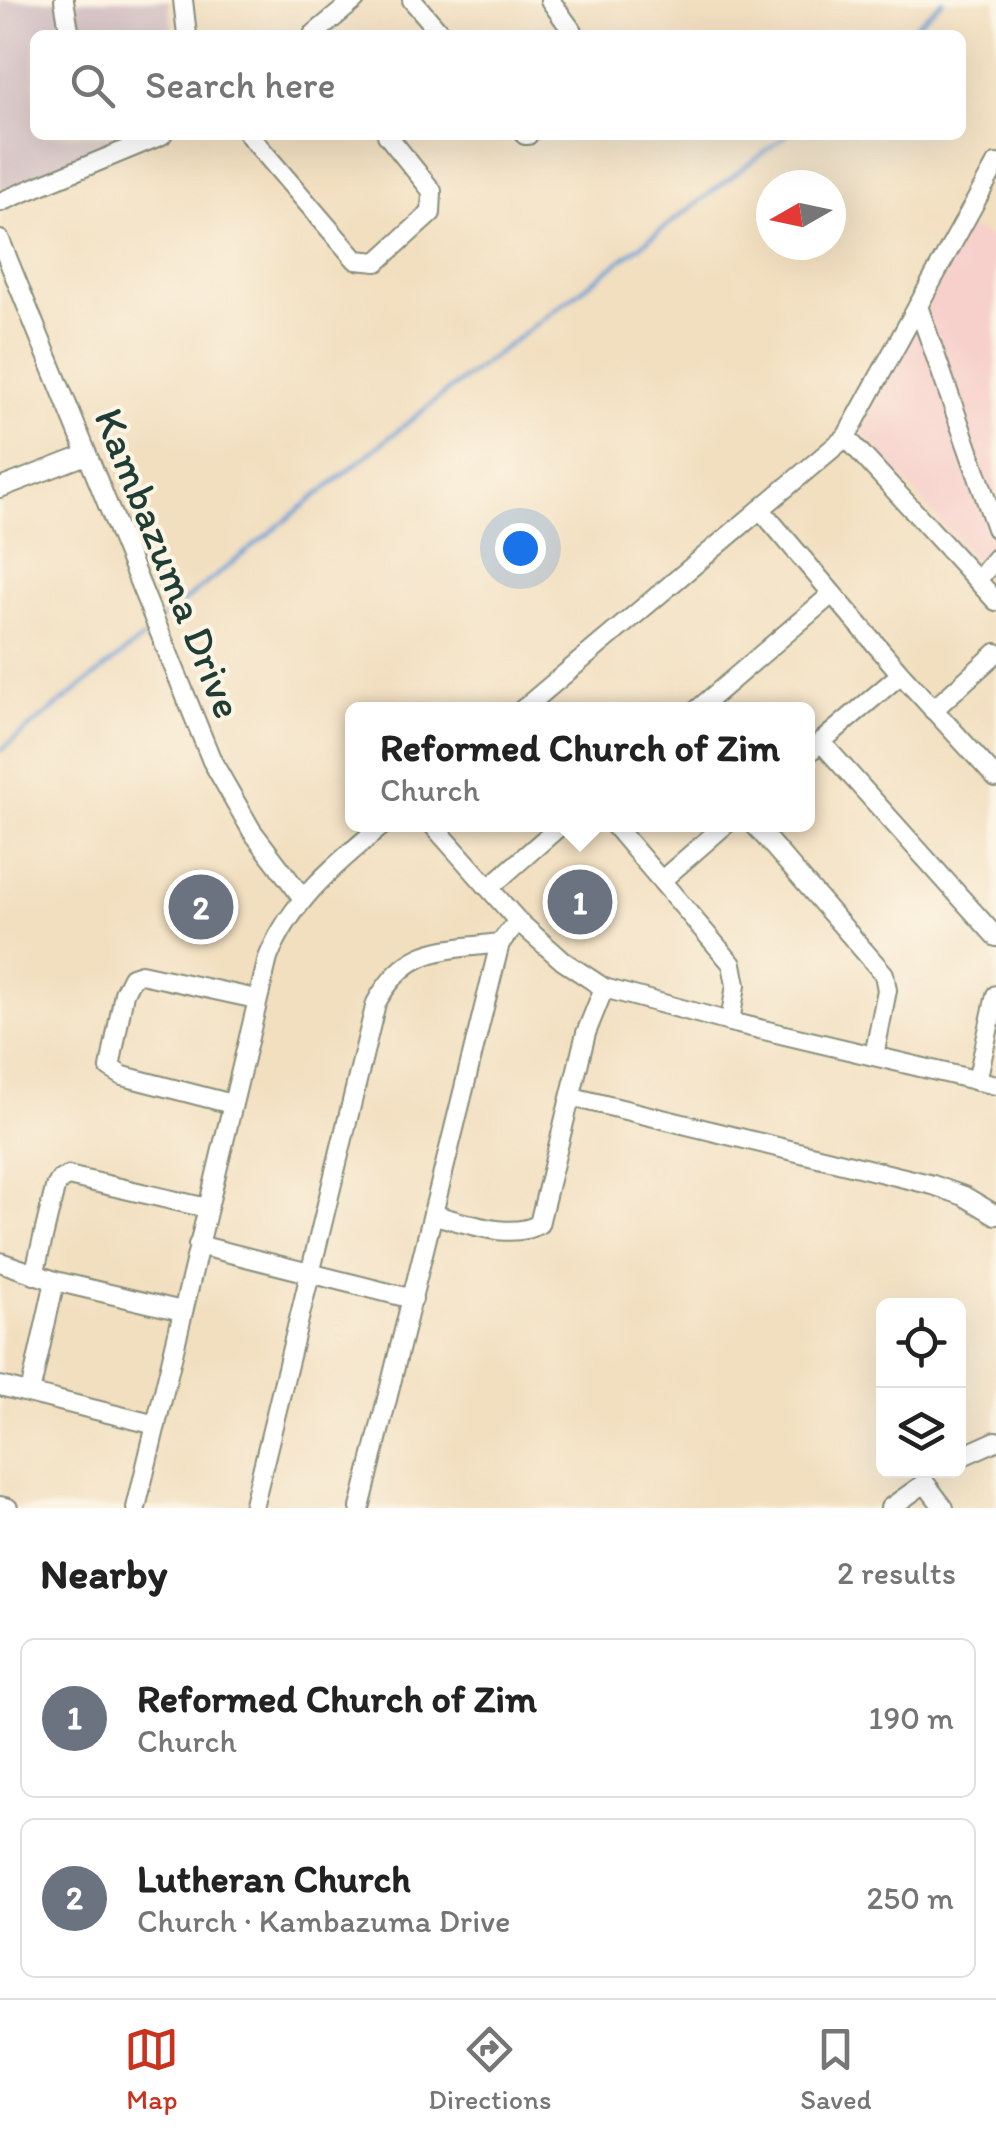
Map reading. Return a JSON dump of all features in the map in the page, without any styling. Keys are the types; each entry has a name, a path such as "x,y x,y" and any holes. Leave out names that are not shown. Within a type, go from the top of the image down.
{"street":[{"path":"64,0 69,30"},
{"path":"183,0 186,30"},
{"path":"319,30 355,0"},
{"path":"412,0 438,30"},
{"path":"550,0 571,30"},
{"path":"0,202 150,140"},
{"path":"253,140 356,260 377,262 432,213 432,191 391,140"},
{"path":"532,702 846,436 996,164"},
{"name":"Kambazuma Drive","path":"0,240 212,761 252,831 302,897"},
{"path":"918,306 996,528"},
{"path":"846,436 996,600"},
{"path":"0,488 86,455"},
{"path":"760,510 996,778"},
{"path":"978,580 996,558"},
{"path":"706,702 832,594"},
{"path":"933,710 996,652"},
{"path":"815,746 901,674"},
{"path":"815,748 996,937"},
{"path":"136,1508 256,999 276,936 302,897 375,832"},
{"path":"439,832 518,921 564,962 604,988 996,1085"},
{"path":"489,888 553,832"},
{"path":"621,832 732,964 736,984 730,1022"},
{"path":"662,880 717,832"},
{"path":"761,832 884,974 887,990 874,1056"},
{"path":"360,1508 500,943 518,921"},
{"path":"253,1508 370,1020 397,971 422,955 500,943"},
{"path":"232,1104 123,1076 110,1068 124,992 132,977 152,974 256,999"},
{"path":"434,1215 520,1232 539,1224 589,1021 604,988"},
{"path":"976,1080 996,995"},
{"path":"572,1096 914,1180 964,1196 996,1215"},
{"path":"34,1274 55,1188 68,1176 207,1208"},
{"path":"198,1245 413,1298"},
{"path":"0,1262 55,1281 182,1311"},
{"path":"30,1393 55,1281"},
{"path":"0,1386 156,1425"},
{"path":"966,1455 996,1442"},
{"path":"890,1508 930,1478"},
{"path":"925,1482 944,1508"},
{"path":"0,1506 8,1508"}],"shaded area":[{"path":"0,0 168,0 172,30 30,30 30,140 128,140 0,190"},
{"path":"967,227 996,239 996,585 862,432"}],"waterway":[{"path":"910,30 943,0"},
{"path":"163,618 445,393 780,140"},
{"path":"0,751 143,638"}],"place":[{"name":"Reformed Church of Zim","path":"580,902"},
{"name":"Lutheran Church","path":"201,907"}]}
